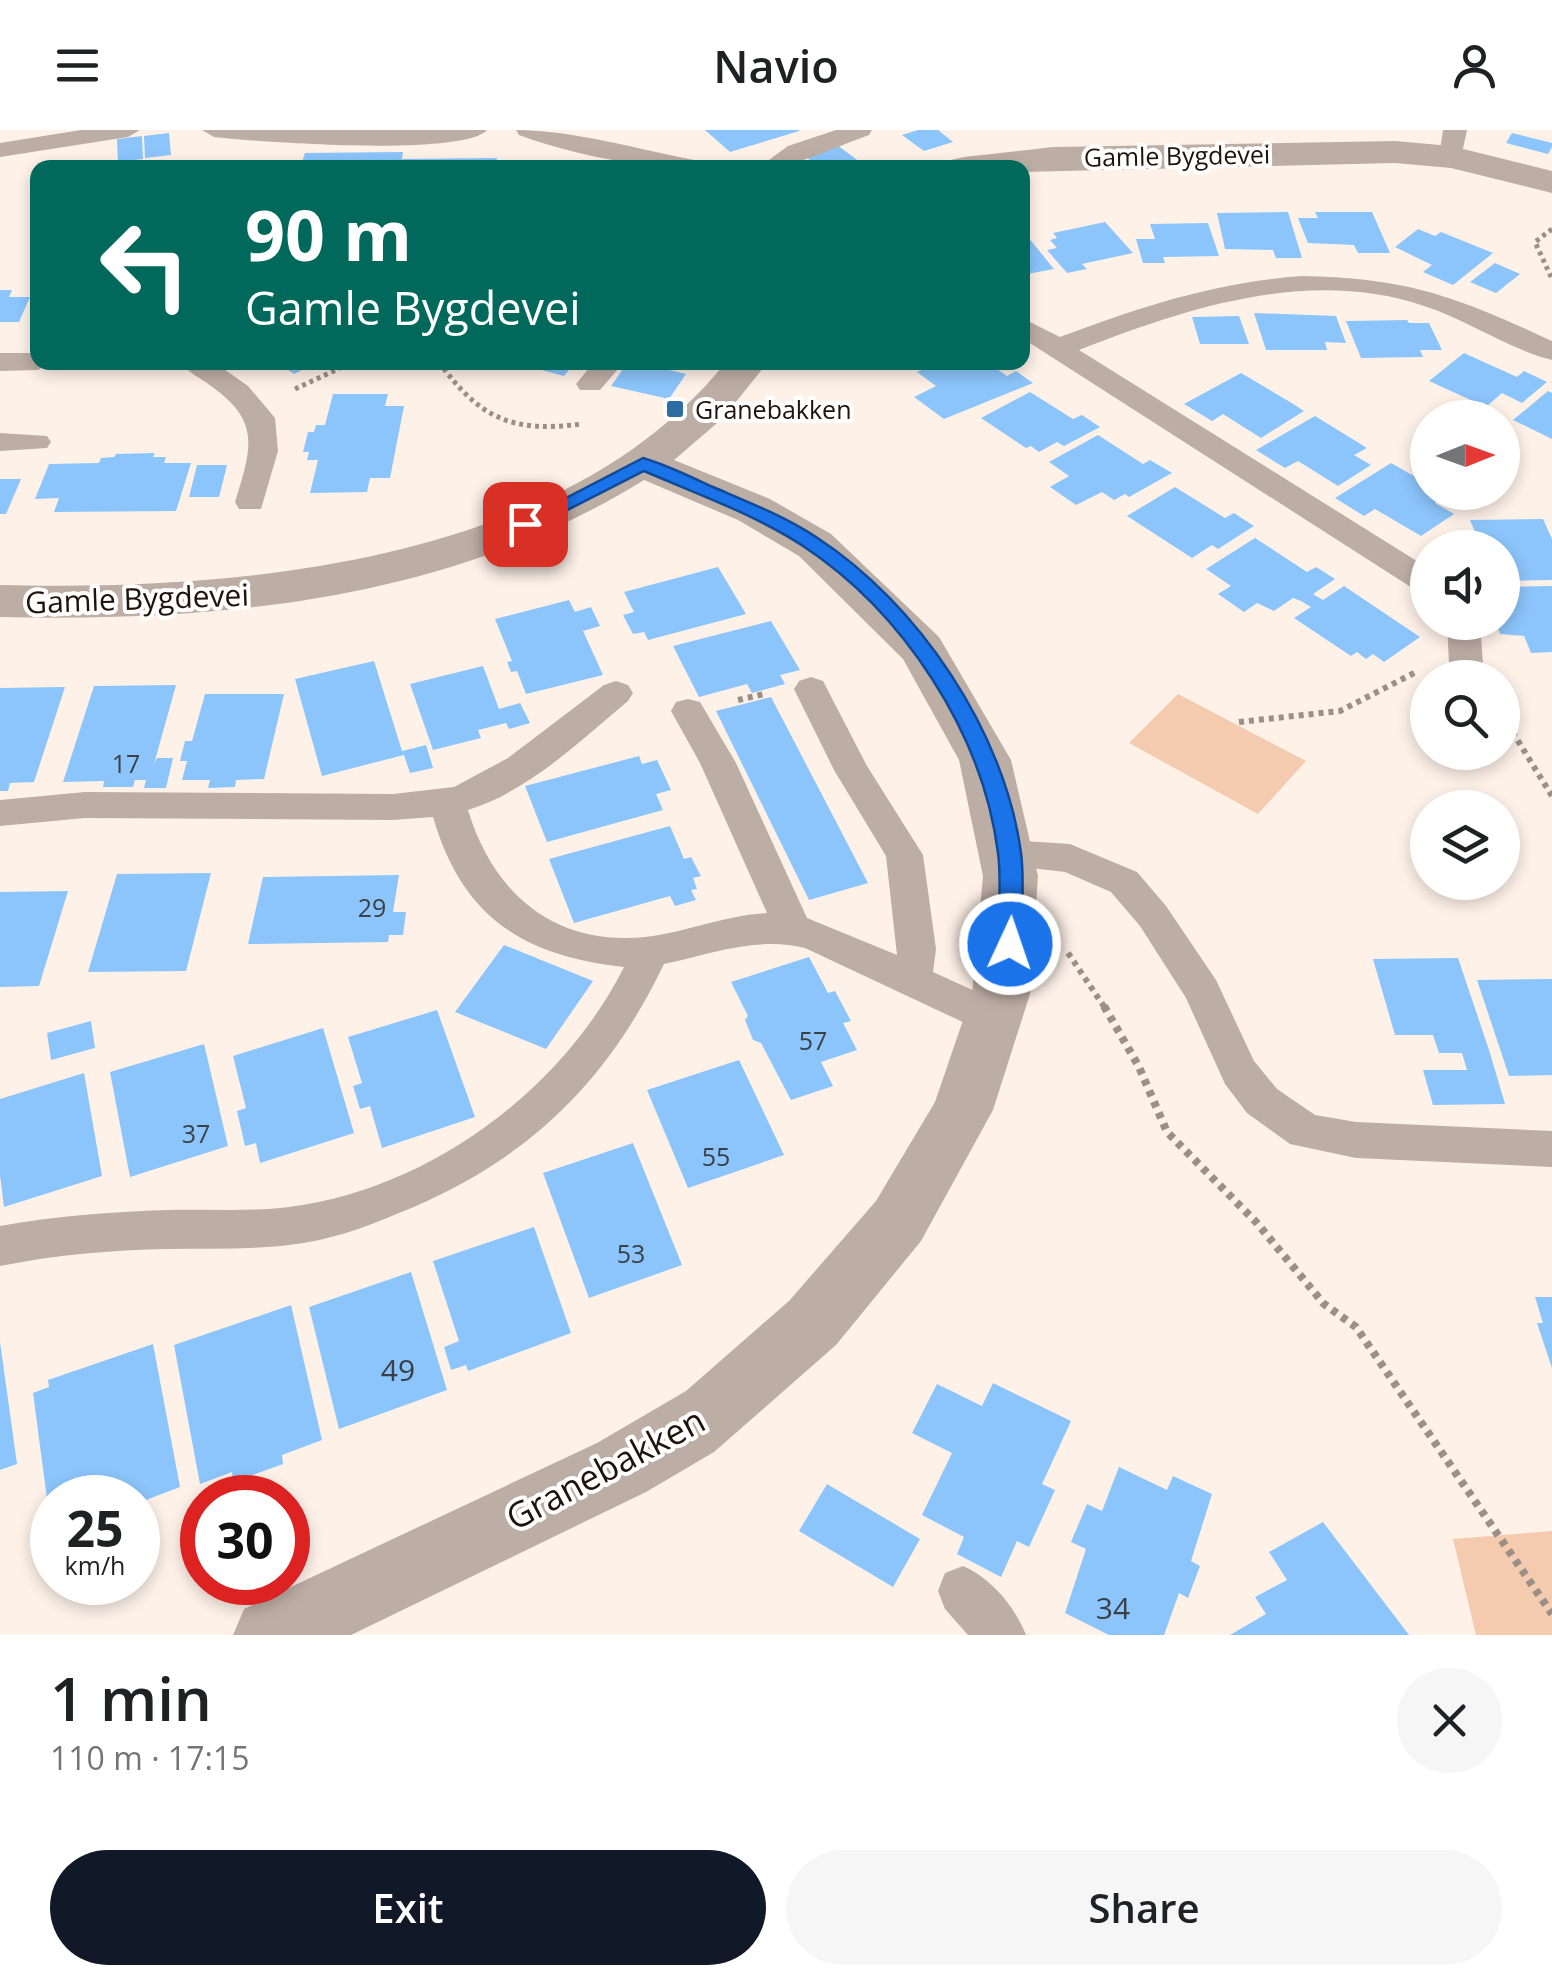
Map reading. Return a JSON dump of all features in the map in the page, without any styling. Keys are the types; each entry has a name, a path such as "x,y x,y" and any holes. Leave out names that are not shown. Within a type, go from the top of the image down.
{"street":[{"name":"Gamle Bygdevei","path":"1030,161 1358,152 1453,144 1552,182"},
{"name":"Gamle Bygdevei","path":"0,601 180,602 331,583 477,543 575,501 643,464 690,428 742,370"},
{"name":"Granebakken","path":"270,1635 606,1475 679,1434 733,1395 800,1337 901,1218 945,1150 970,1100 998,1020 1010,944 1010,854 997,794 977,736 952,691 902,624 861,583 811,542 769,518 643,464"}],"lane":[{"path":"0,150 128,130"},
{"path":"214,130 328,139 402,138 476,130"},
{"path":"528,130 556,142 656,160"},
{"path":"783,160 797,151 860,130"},
{"path":"1060,347 1175,303 1237,288 1311,284 1385,288 1416,294 1552,352"},
{"path":"1030,330 1410,571"},
{"path":"0,362 30,361"},
{"path":"206,370 232,387 264,420 268,438 250,502"},
{"path":"590,384 603,370"},
{"path":"0,442 36,442"},
{"path":"811,689 852,770 904,854 917,949 912,980"},
{"path":"0,813 85,805 393,808 447,801 494,783 616,693"},
{"path":"688,710 718,763 793,929"},
{"path":"447,801 468,864 494,901 523,926 558,940 622,952 651,951 748,932 793,929 834,943 998,1020"},
{"path":"1010,854 1070,858 1124,882 1153,916 1202,992 1239,1072 1262,1101 1305,1131 1356,1140 1552,1150"},
{"path":"0,1246 151,1230 310,1224 370,1206 433,1179 476,1157 548,1102 578,1070 630,1000 651,951"},
{"path":"963,1591 1001,1635"}],"path":[{"path":"1552,229 1534,242 1552,279"},
{"path":"256,409 337,370"},
{"path":"1239,722 1340,711 1410,675"},
{"path":"1520,744 1552,796"},
{"path":"1052,950 1070,954 1112,1018 1139,1066 1168,1132 1238,1208 1256,1222 1324,1304 1356,1327 1380,1368 1552,1614"}],"shaded area":[{"path":"1178,694 1306,761 1258,814 1129,743"},
{"path":"1552,1531 1552,1635 1476,1635 1453,1539"}],"building":[{"path":"705,130 799,130 799,131 730,152"},
{"path":"938,130 953,142 924,151 902,135"},
{"path":"169,133 171,155 145,158 144,136"},
{"path":"1512,133 1552,143 1552,147 1548,154 1506,143"},
{"path":"142,136 143,159 118,160 117,139"},
{"path":"837,145 857,160 810,160 805,156"},
{"path":"403,152 402,159 497,158 497,160 303,160 305,153"},
{"path":"1288,212 1302,258 1276,258 1273,250 1225,249 1217,213"},
{"path":"1315,212 1372,212 1390,253 1358,253 1354,245 1308,243 1298,218 1318,218"},
{"path":"1105,222 1133,253 1082,264 1087,269 1067,273 1047,250 1057,248 1050,240 1057,238 1053,233"},
{"path":"1208,223 1219,256 1163,257 1165,263 1143,263 1136,239 1155,239 1150,224"},
{"path":"1418,229 1435,236 1441,232 1493,253 1453,285 1423,272 1432,265 1395,247"},
{"path":"1030,239 1054,269 1030,274"},
{"path":"1495,263 1520,274 1496,293 1470,282"},
{"path":"0,290 12,290 9,297 30,297 19,322 0,322"},
{"path":"1254,313 1336,316 1346,343 1325,342 1327,350 1266,350"},
{"path":"1239,316 1249,344 1200,344 1192,317"},
{"path":"1346,321 1429,323 1442,350 1420,350 1423,357 1361,358"},
{"path":"1464,353 1517,377 1524,371 1547,382 1522,403 1502,393 1494,400 1471,400 1429,381"},
{"path":"542,370 569,370 564,376"},
{"path":"622,370 686,374 669,399 611,386"},
{"path":"998,370 1007,376 1016,371 1033,383 944,419 914,397 936,386 917,372"},
{"path":"1241,373 1304,411 1261,438 1223,414 1212,421 1184,404"},
{"path":"1548,391 1552,393 1552,439 1520,423 1520,414"},
{"path":"1030,392 1073,419 1082,415 1100,427 1064,446 1057,442 1039,452 1031,446 1026,448 981,418"},
{"path":"333,394 388,394 385,406 404,406 390,478 370,478 367,492 310,493 318,460 307,460 309,452 303,452 308,432 314,432 316,425 325,425"},
{"path":"1315,416 1367,448 1354,455 1371,465 1338,486 1298,461 1285,468 1256,450"},
{"path":"1098,435 1143,464 1150,460 1172,473 1129,497 1125,494 1114,500 1102,492 1076,505 1050,487 1069,476 1049,462"},
{"path":"155,453 153,457 166,457 164,463 191,463 176,511 54,512 59,498 35,499 49,464 99,463 101,458 116,454"},
{"path":"1391,463 1410,474 1410,510 1447,510 1454,514 1430,530 1411,530 1375,509 1364,516 1335,498"},
{"path":"197,465 227,465 219,497 189,497"},
{"path":"0,479 21,479 6,514 0,514"},
{"path":"1175,487 1225,518 1234,513 1254,526 1218,549 1212,545 1192,558 1127,516"},
{"path":"1543,519 1552,539 1552,580 1520,581 1520,530 1474,530 1470,520"},
{"path":"1255,538 1307,572 1316,567 1335,579 1313,594 1323,600 1344,586 1410,630 1410,640 1416,640 1384,662 1373,654 1366,659 1357,652 1351,656 1294,618 1311,607 1301,601 1293,598 1274,611 1257,603 1244,612 1218,594 1231,586 1206,569"},
{"path":"718,567 746,614 648,640 644,632 633,634 623,615 634,612 624,592"},
{"path":"1552,586 1552,652 1531,653 1524,636 1520,636 1520,587"},
{"path":"569,600 575,612 591,607 600,626 583,631 603,675 526,694 517,671 511,672 507,662 512,661 495,619"},
{"path":"771,621 800,670 780,675 785,684 752,693 747,684 699,697 673,646"},
{"path":"374,661 402,751 426,745 433,768 410,773 404,755 322,776 295,679"},
{"path":"483,666 499,709 520,703 530,723 509,729 506,723 478,730 481,738 433,750 410,684"},
{"path":"176,685 154,764 157,758 173,758 166,788 144,788 146,780 135,780 133,787 103,787 104,781 63,782 94,686"},
{"path":"65,687 34,782 10,783 8,791 0,791 0,688"},
{"path":"205,694 284,694 264,779 236,780 235,787 208,788 210,780 182,780 187,761 180,761 185,741 192,741"},
{"path":"771,697 868,883 809,900 716,711"},
{"path":"639,756 642,764 657,760 671,790 656,794 663,810 547,842 525,786"},
{"path":"670,826 684,859 691,857 701,876 693,878 697,889 691,890 696,900 675,906 670,896 574,923 549,859"},
{"path":"211,873 186,971 88,972 117,874"},
{"path":"399,875 393,912 406,912 403,935 389,935 388,942 248,944 263,877"},
{"path":"68,891 39,986 0,987 0,892"},
{"path":"504,945 593,981 546,1049 455,1012"},
{"path":"809,957 828,993 835,991 851,1021 843,1023 857,1050 821,1062 833,1086 791,1100 761,1043 753,1040 745,1020 748,1016 731,982"},
{"path":"1458,958 1505,1104 1433,1105 1423,1070 1467,1070 1462,1053 1439,1053 1433,1035 1395,1035 1373,959"},
{"path":"1552,979 1552,1075 1509,1076 1477,980"},
{"path":"437,1010 475,1117 382,1148 370,1106 360,1109 353,1086 362,1083 348,1037"},
{"path":"91,1021 95,1048 51,1060 47,1033"},
{"path":"323,1028 354,1133 260,1163 256,1143 245,1146 237,1111 246,1108 233,1056"},
{"path":"204,1044 228,1146 130,1177 110,1072"},
{"path":"739,1060 784,1155 688,1188 647,1090"},
{"path":"84,1073 102,1176 4,1207 0,1099"},
{"path":"633,1143 682,1265 589,1298 543,1173"},
{"path":"534,1227 571,1333 468,1371 466,1365 451,1370 444,1347 459,1341 433,1261"},
{"path":"411,1272 447,1390 339,1429 309,1307"},
{"path":"1535,1297 1552,1297 1552,1368 1537,1323 1543,1323"},
{"path":"291,1305 322,1440 282,1455 283,1464 252,1475 198,1475 174,1345"},
{"path":"0,1342 17,1464 0,1470"},
{"path":"153,1344 180,1487 160,1495 160,1475 44,1475 33,1393 49,1387 48,1380"},
{"path":"993,1383 1071,1421 1042,1484 1055,1490 1029,1547 1017,1541 1001,1577 957,1554 964,1537 922,1515 952,1453 912,1433 937,1384 982,1406"},
{"path":"1119,1467 1167,1490 1173,1476 1212,1494 1191,1561 1200,1566 1188,1598 1179,1593 1164,1635 1109,1635 1065,1613 1086,1549 1071,1542 1087,1504 1102,1511"},
{"path":"827,1484 920,1539 893,1587 799,1531"},
{"path":"1323,1522 1409,1635 1230,1635 1266,1614 1255,1597 1287,1580 1269,1552"}],"place":[{"name":"Granebakken","path":"675,409"}],"route":[{"path":"525,524 643,464 769,518 811,542 861,583 924,652 977,736 997,794 1010,854 1010,944"}]}
